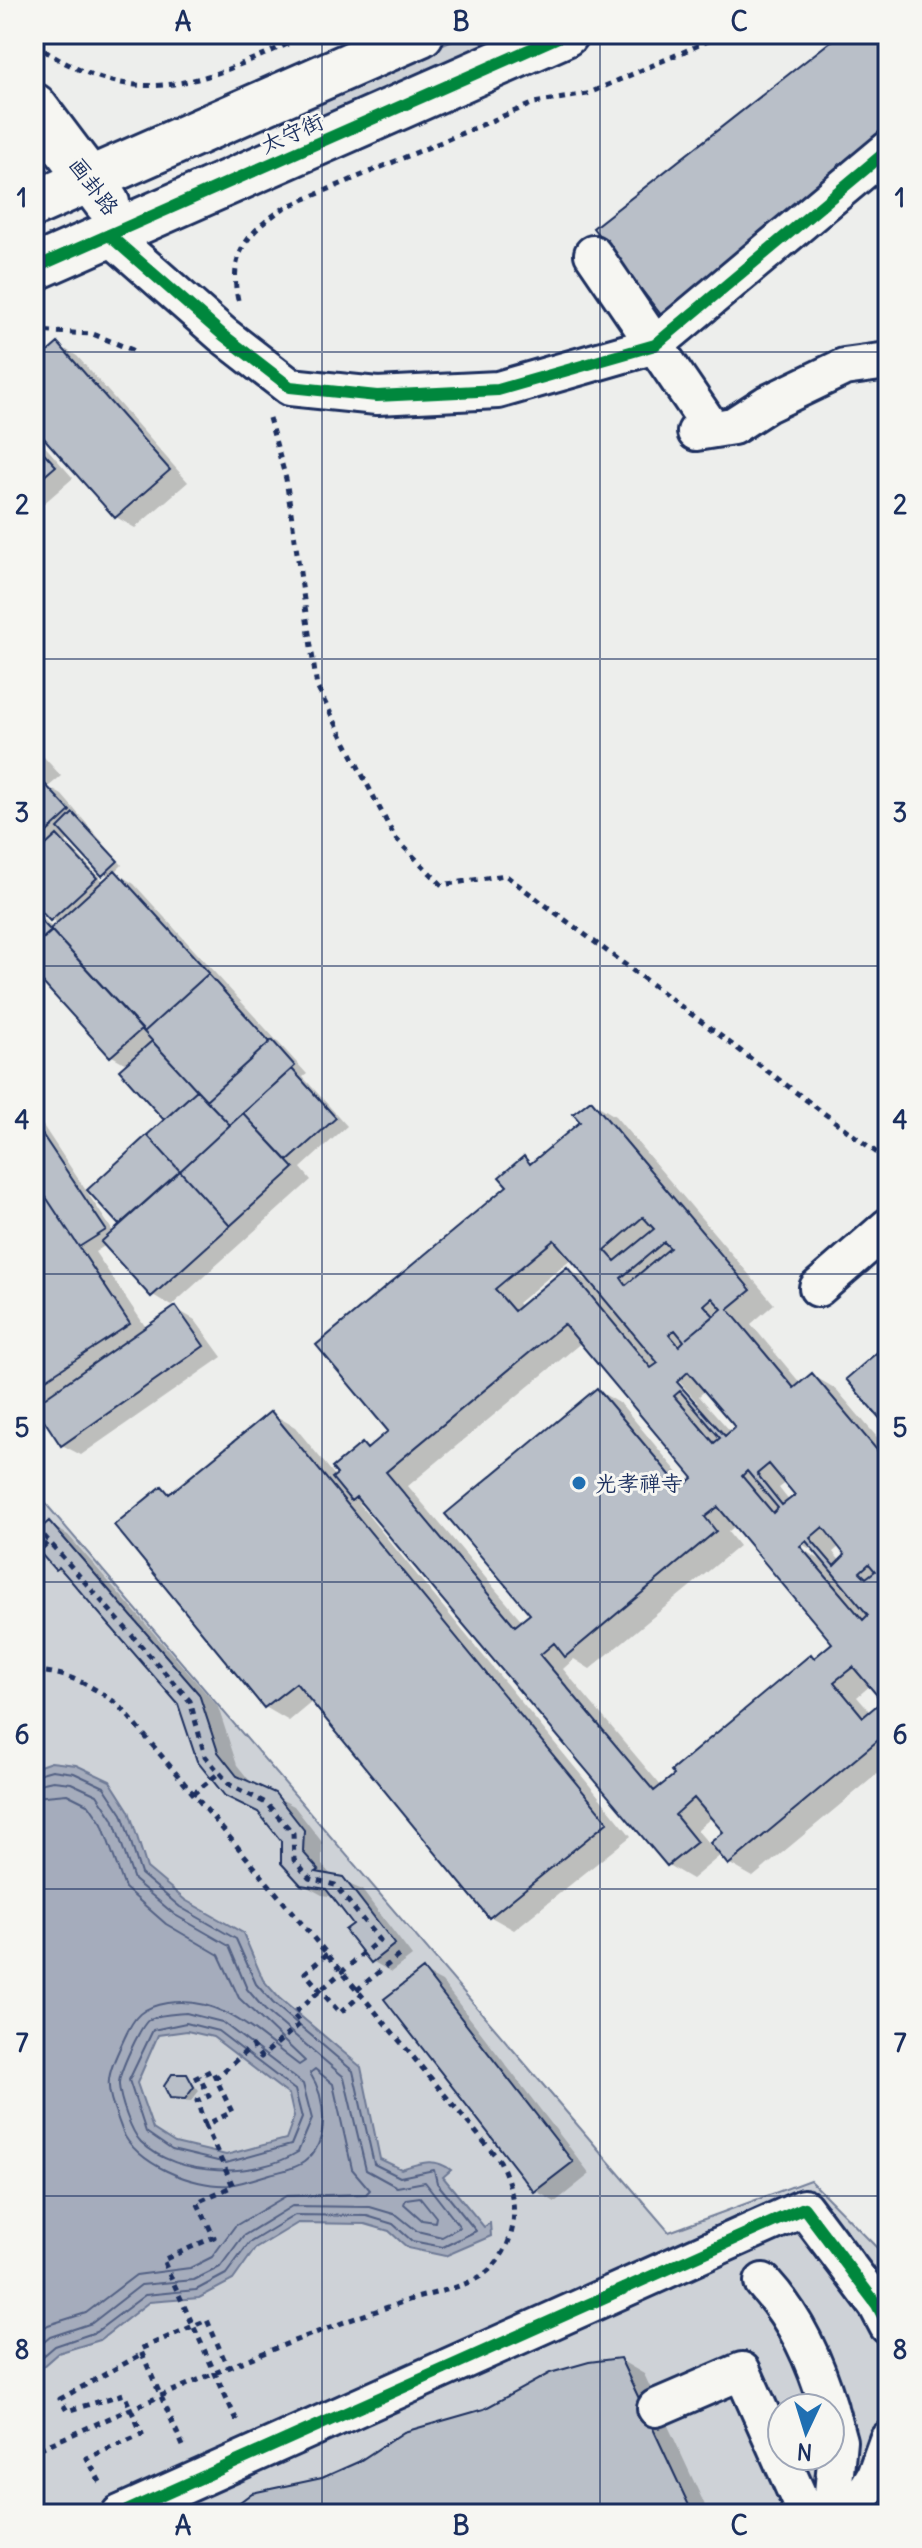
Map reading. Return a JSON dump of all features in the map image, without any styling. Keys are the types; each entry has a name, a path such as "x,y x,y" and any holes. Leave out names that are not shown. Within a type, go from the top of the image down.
{"street":[{"name":"太守街","path":"54,186 421,34"},
{"name":"太守街","path":"34,268 565,34"},
{"name":"画卦路","path":"34,106 54,186 109,235"},
{"path":"109,235 290,387 377,396 498,390 655,345 888,150"},
{"path":"593,254 655,345 704,430 733,426 767,404 844,367 888,361"},
{"path":"818,1288 888,1227"},
{"path":"120,2514 804,2208 877,2305 888,2326"},
{"path":"763,2282 788,2310 824,2392"},
{"path":"656,2408 742,2371 806,2514"},
{"path":"852,2514 875,2476 888,2440"},
{"path":"831,2514 835,2472"}],"path":[{"path":"34,44 87,75 138,87 213,76 310,34"},
{"path":"724,34 587,94 534,103 284,208 253,229 239,255 234,280 286,479 317,687 395,838 442,885 505,875 888,1161"},
{"path":"34,331 93,334 135,351"},
{"path":"34,1556 47,1539 190,1701 205,1756 219,1773 230,1785 266,1803 293,1833 294,1860 309,1878 335,1885 379,1940 293,2014 301,2023 261,2057 252,2046 216,2078"},
{"path":"34,1671 51,1672 87,1683 119,1705 500,2161 516,2210 507,2244 494,2265 467,2282 319,2329 34,2451"},
{"path":"193,1794 219,1773"},
{"path":"327,1954 305,1973 340,2013 403,1952"},
{"path":"205,2125 232,2112 212,2070 197,2078 209,2096 197,2101 205,2125 233,2186 197,2202 214,2237 163,2260 252,2455"},
{"path":"198,2479 140,2349 207,2320 228,2368"},
{"path":"112,2476 98,2482 87,2458 142,2434 124,2394 67,2411 60,2399 142,2354"}],"shaded area":[{"path":"466,34 510,34 309,122 302,106"},
{"path":"34,1490 669,2232 810,2180 888,2259 888,2514 34,2514"}],"water":[{"path":"51,1762 76,1765 110,1781 129,1811 147,1868 185,1900 243,1933 263,1980 279,1998 361,2067 380,2159 401,2169 433,2162 451,2170 443,2177 484,2227 490,2223 491,2236 445,2256 408,2248 389,2231 365,2224 298,2223 255,2249 233,2280 199,2298 149,2302 100,2340 58,2353 34,2374 34,1768","holes":["187,2031 213,2037 289,2095 294,2117 286,2139 226,2155 175,2143 153,2129 137,2083 158,2035"]}],"building":[{"path":"840,34 888,34 888,135 666,321 593,228"},
{"path":"58,343 170,470 115,518 34,427 34,364"},
{"path":"34,442 56,466 34,485"},
{"path":"43,782 70,811 34,844 34,790"},
{"path":"73,813 118,861 102,876 58,828"},
{"path":"57,835 97,878 50,921 34,904 34,856"},
{"path":"115,870 209,973 144,1032 50,929"},
{"path":"34,913 51,931 34,946"},
{"path":"52,931 142,1029 110,1057 34,973 34,947"},
{"path":"208,974 270,1042 206,1100 144,1032"},
{"path":"272,1040 295,1066 230,1125 206,1100"},
{"path":"152,1041 197,1090 164,1120 119,1070"},
{"path":"292,1069 336,1118 288,1161 243,1113"},
{"path":"197,1090 230,1125 180,1171 147,1135"},
{"name":"光孝禅寺","path":"591,1100 751,1290 728,1309 794,1388 812,1373 888,1463 888,1639 882,1643 888,1650 888,1732 728,1865 710,1843 723,1832 694,1798 675,1815 697,1842 667,1866 356,1497 351,1501 332,1478 337,1474 332,1468 362,1443 367,1449 388,1431 316,1345 507,1186 499,1177 524,1156 530,1164 580,1122 573,1114","holes":["643,1217 654,1229 615,1261 605,1250","554,1240 658,1363 651,1368 567,1267 514,1311 495,1289","664,1242 670,1248 626,1285 621,1278","712,1298 722,1309 714,1316 704,1305","564,1324 693,1478 681,1488 597,1388 445,1514 530,1614 515,1626 386,1472","675,1330 684,1341 679,1346 669,1334","688,1372 735,1427 725,1436 677,1382","680,1391 720,1438 714,1443 674,1396","769,1464 795,1495 782,1505 757,1474","747,1471 778,1508 773,1513 742,1476","718,1507 832,1643 814,1658 811,1654 671,1771 674,1775 654,1791 540,1655 554,1643 565,1657 716,1531 705,1517","823,1527 845,1555 834,1566 810,1538","806,1541 868,1615 863,1620 800,1546","869,1564 875,1571 866,1578 860,1572","853,1667 882,1701 863,1717 834,1682"]},
{"path":"243,1113 294,1168 230,1226 180,1171"},
{"path":"34,1122 106,1230 79,1247 34,1179"},
{"path":"147,1135 180,1171 119,1225 87,1190"},
{"path":"180,1171 230,1226 151,1297 101,1242"},
{"path":"34,1179 130,1324 34,1387"},
{"path":"176,1306 204,1346 61,1446 34,1405"},
{"path":"888,1343 888,1428 846,1379"},
{"path":"271,1411 608,1822 489,1918 296,1683 264,1708 114,1525 162,1486 169,1494"},
{"path":"49,1521 199,1694 218,1752 237,1776 275,1793 304,1830 303,1852 319,1870 316,1872 343,1877 395,1944 371,1963 345,1930 353,1924 326,1889 301,1885 281,1863 281,1841 258,1812 225,1796 197,1761 178,1704 59,1567 55,1570 34,1546 34,1534"},
{"path":"423,1969 573,2162 534,2192 384,1999"},
{"path":"172,2074 187,2074 194,2087 185,2099 170,2098 164,2086"},
{"path":"620,2358 693,2514 224,2514 252,2493 322,2478 358,2462 404,2432 484,2409 550,2373 589,2362"}],"cycle path":[{"path":"34,268 565,34"},
{"path":"109,235 223,335 290,387 377,396 498,390 655,345 888,150"},
{"path":"120,2514 804,2208 877,2305 888,2326"}],"place":[{"name":"光孝禅寺","path":"579,1483"}]}
